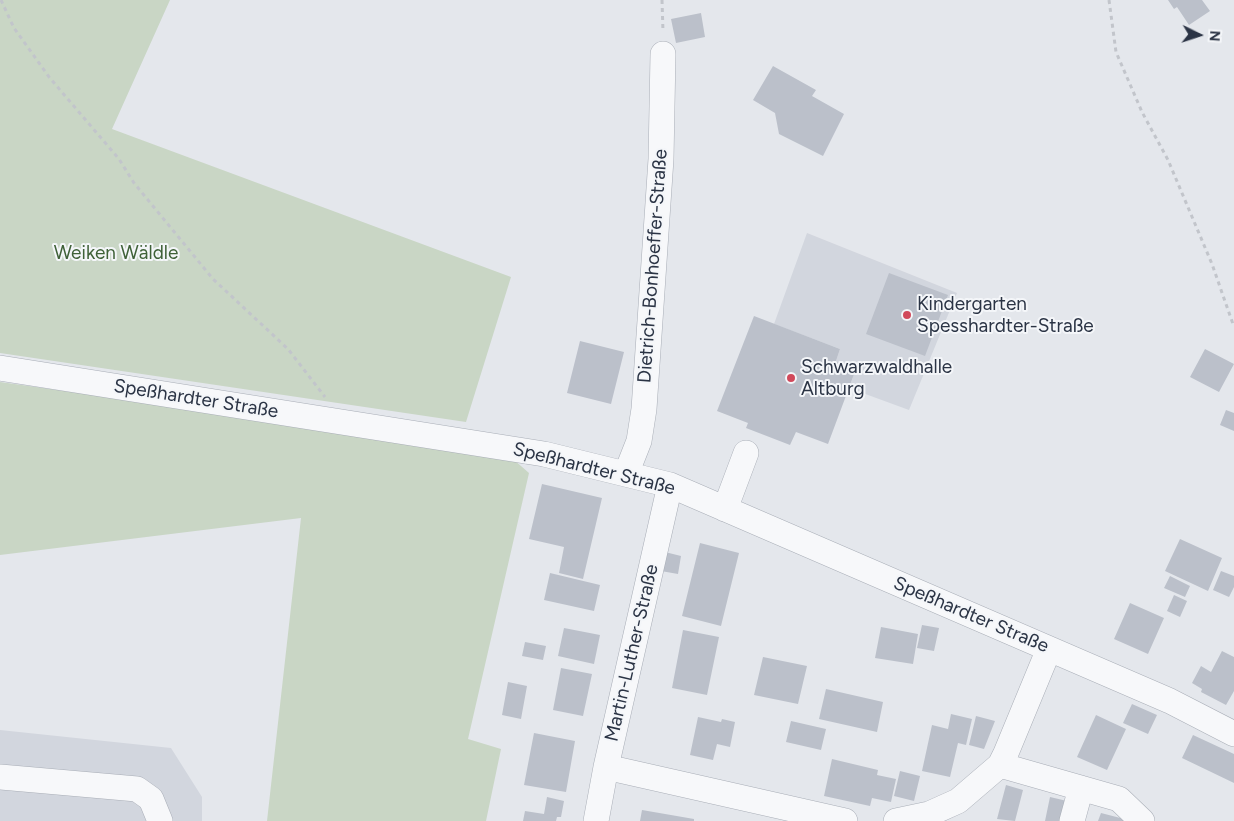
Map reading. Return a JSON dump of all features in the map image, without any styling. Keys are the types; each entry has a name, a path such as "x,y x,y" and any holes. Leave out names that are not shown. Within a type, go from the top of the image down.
{"street":[{"name":"Dietrich-Bonhoeffer-Straße","path":"626,474 639,441 644,409 661,159 663,54"},
{"name":"Speßhardter Straße","path":"0,368 544,454 670,485 1170,701 1234,734"},
{"path":"725,509 746,453"},
{"name":"Martin-Luther-Straße","path":"596,821 606,767 670,485"},
{"path":"896,821 929,814 958,801 1000,765 1049,649"},
{"path":"1000,765 1119,799 1142,821"},
{"path":"606,767 845,821"},
{"path":"0,777 137,789 151,799 160,821"},
{"path":"1072,821 1081,788"}],"path":[{"path":"1,0 14,28 29,49 119,160 134,183 213,279 288,349 343,422"},
{"path":"662,0 663,54"},
{"path":"1110,0 1116,52 1142,112 1168,160 1212,264 1234,327"}],"shaded area":[{"path":"807,233 957,293 909,410 849,388 856,369 836,361 840,349 774,324"},
{"path":"0,730 171,748 202,797 202,821 0,821"}],"green space":[{"name":"Weiken Wäldle","path":"0,0 170,0 112,129 511,277 466,422 0,353"},
{"path":"0,382 505,452 529,473 468,739 501,749 486,821 267,821 301,518 0,555"}],"building":[{"path":"1168,0 1202,0 1210,11 1189,25 1177,7 1174,9"},
{"path":"701,13 705,37 676,43 671,19"},
{"path":"773,66 816,90 812,96 844,114 823,156 779,134 775,113 753,100"},
{"name":"Kindergarten Spesshardter-Straße","path":"889,273 948,295 925,356 866,334"},
{"name":"Schwarzwaldhalle Altburg","path":"754,316 840,349 836,361 856,369 828,444 796,432 790,445 746,428 748,423 717,411"},
{"path":"580,341 624,352 611,404 567,393"},
{"path":"1205,349 1234,364 1219,392 1190,377"},
{"path":"1226,410 1234,413 1234,431 1220,425"},
{"path":"542,484 602,498 583,579 559,573 564,547 529,539"},
{"path":"1180,539 1222,558 1208,591 1165,571"},
{"path":"700,543 739,553 721,626 682,616"},
{"path":"665,552 681,556 678,574 661,571"},
{"path":"1221,571 1234,576 1234,587 1229,597 1213,590"},
{"path":"550,573 600,585 594,611 544,600"},
{"path":"1170,576 1190,586 1185,597 1164,588"},
{"path":"1174,595 1187,601 1180,617 1167,611"},
{"path":"1130,603 1164,618 1148,654 1114,639"},
{"path":"922,625 939,628 934,651 917,648"},
{"path":"881,627 918,634 913,664 875,658"},
{"path":"564,628 600,635 594,664 558,656"},
{"path":"683,630 719,637 707,695 672,688"},
{"path":"525,642 546,646 543,660 522,656"},
{"path":"1222,651 1234,657 1234,691 1226,705 1201,692 1202,689 1192,683 1201,666 1211,672"},
{"path":"763,657 807,666 798,704 754,695"},
{"path":"561,668 592,674 583,716 553,710"},
{"path":"508,682 527,686 521,719 502,715"},
{"path":"826,689 883,702 877,732 819,719"},
{"path":"1132,704 1157,715 1148,734 1123,723"},
{"path":"951,714 972,719 966,745 958,743 950,777 922,771 932,725 948,729"},
{"path":"1096,715 1126,729 1107,770 1077,757"},
{"path":"976,716 995,721 984,749 969,745"},
{"path":"698,717 721,722 722,719 735,722 730,747 717,744 713,760 690,755"},
{"path":"791,721 826,729 821,750 786,742"},
{"path":"534,733 575,741 566,792 524,785"},
{"path":"1193,735 1234,754 1234,783 1182,758"},
{"path":"832,759 878,770 877,775 896,779 891,802 872,798 870,806 824,796"},
{"path":"900,771 920,776 914,801 894,796"},
{"path":"1006,785 1023,790 1015,821 997,819"},
{"path":"547,797 564,801 561,817 557,817 556,821 523,821 525,811 544,814"},
{"path":"1050,797 1067,801 1062,821 1045,821"},
{"path":"642,810 694,819 694,821 640,821"},
{"path":"1101,813 1128,820 1098,821"}],"place":[{"name":"Kindergarten Spesshardter-Straße","path":"907,315"},
{"name":"Schwarzwaldhalle Altburg","path":"791,378"}]}
